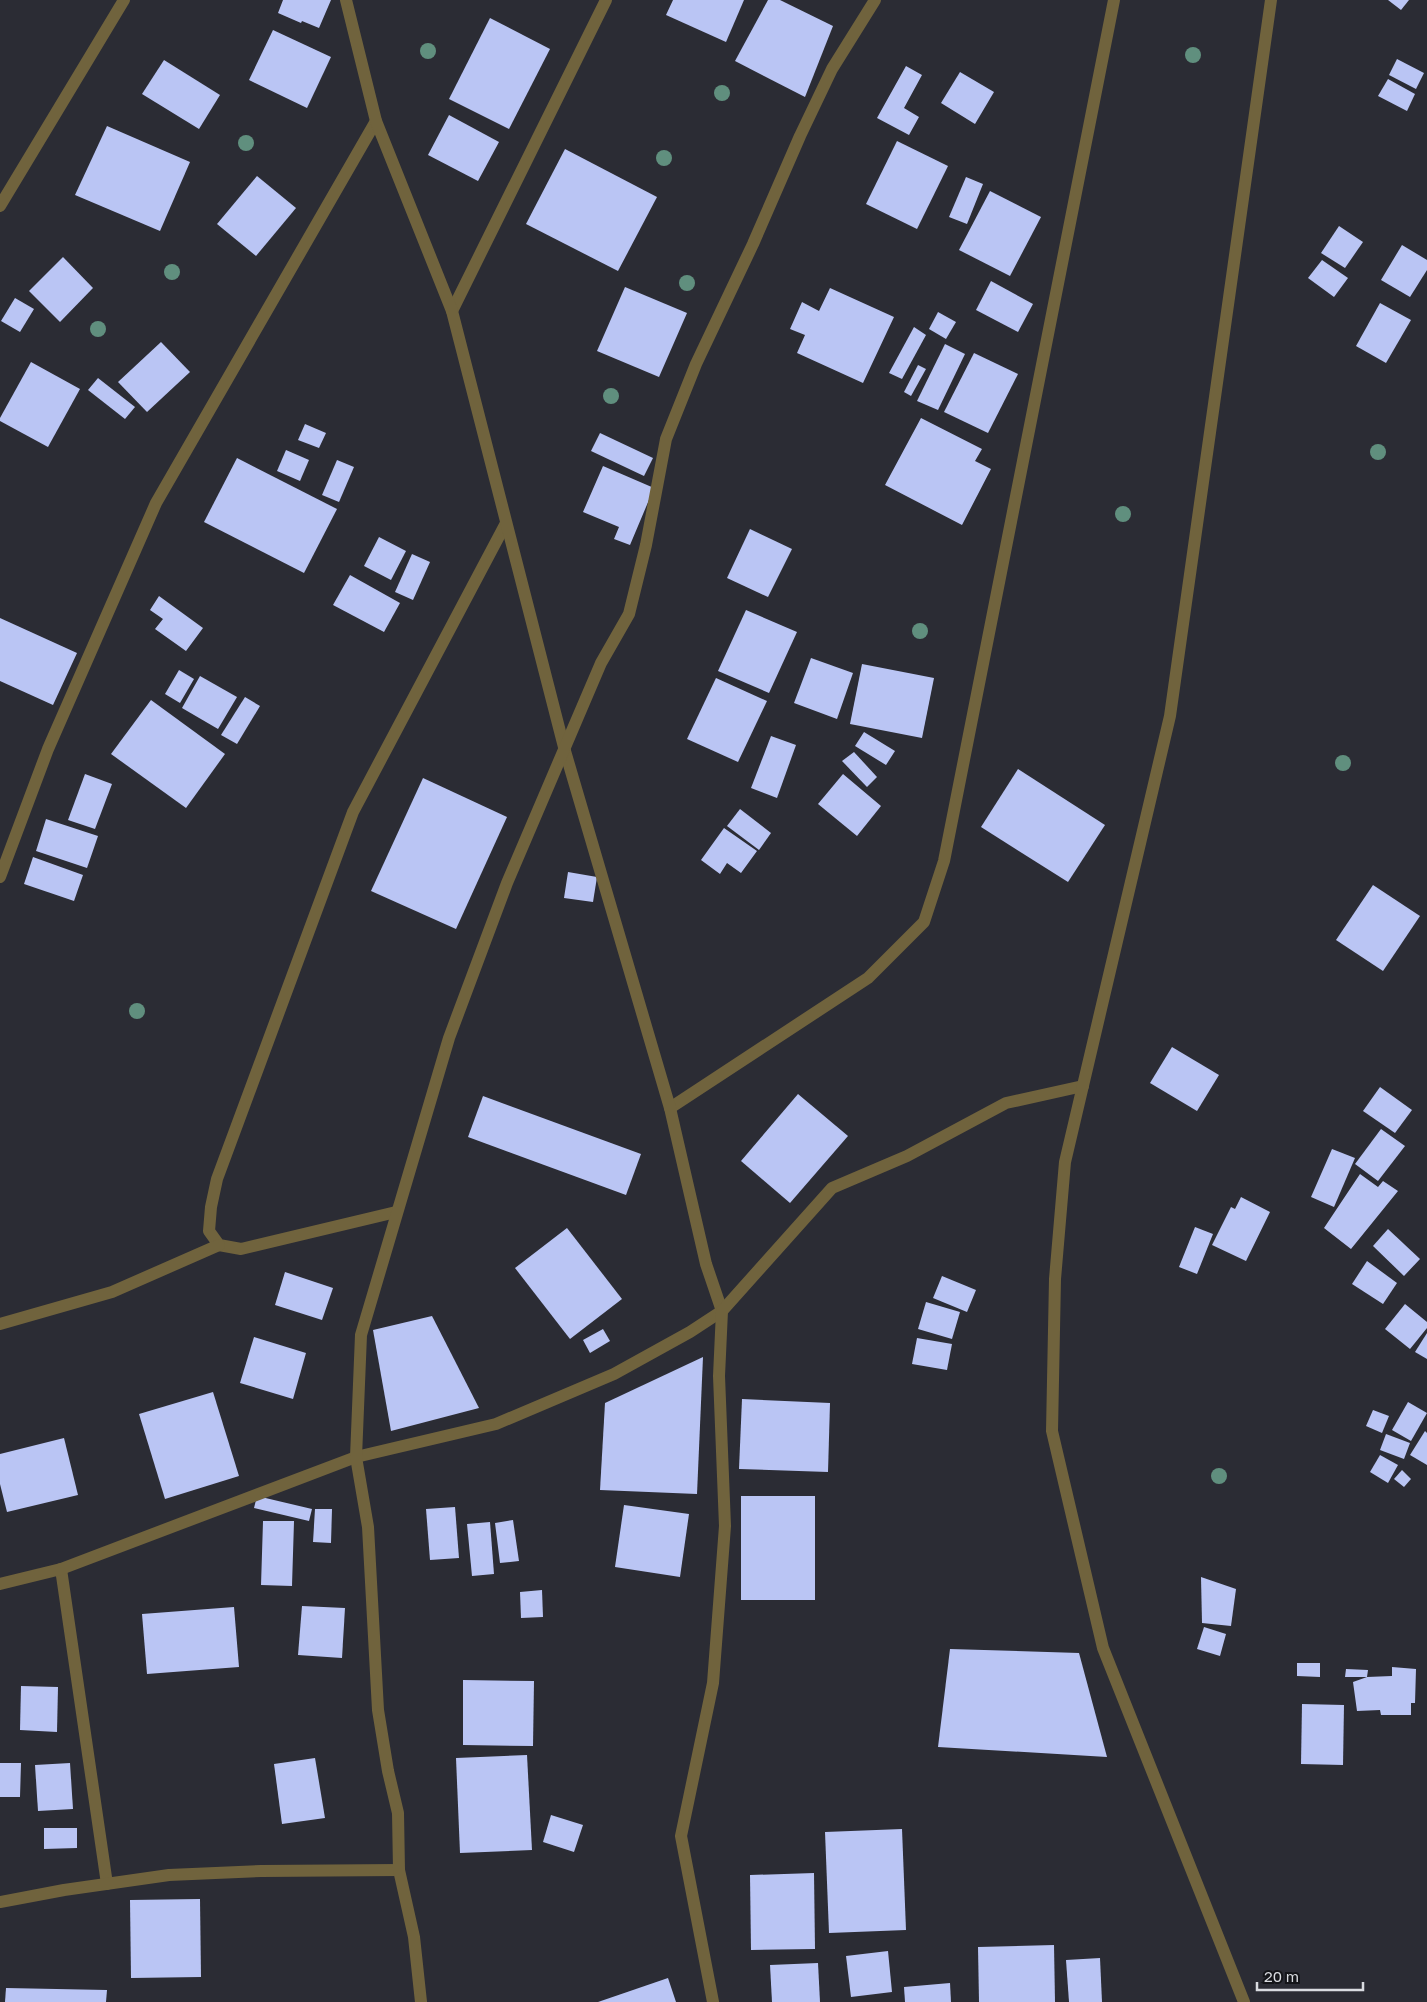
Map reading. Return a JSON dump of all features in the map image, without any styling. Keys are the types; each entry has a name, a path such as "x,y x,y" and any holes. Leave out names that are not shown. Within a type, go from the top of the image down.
{"street":[{"path":"0,206 124,0"},
{"path":"346,0 376,121 452,311 565,751 670,1108 706,1264 722,1311 719,1376 725,1526 713,1683 681,1836 713,2002"},
{"path":"452,311 606,0"},
{"path":"421,2002 414,1937 399,1870 398,1813 388,1771 378,1710 368,1527 356,1457 360,1334 449,1038 507,883 602,663 628,614 646,545 666,439 696,364 828,78 875,0"},
{"path":"670,1108 868,978 924,922 944,861 1114,0"},
{"path":"1244,2002 1103,1648 1052,1432 1055,1279 1065,1162 1170,716 1271,0"},
{"path":"0,877 48,749 156,503 376,121"},
{"path":"220,1245 210,1230 211,1207 216,1179 353,812 506,523"},
{"path":"0,1584 61,1569 356,1457 496,1424 614,1374 690,1332 722,1311 832,1188 906,1156 1006,1103 1083,1086"},
{"path":"0,1324 112,1292 220,1245 241,1249 396,1212"},
{"path":"61,1569 107,1884"},
{"path":"0,1902 169,1875 261,1871 399,1870"}],"building":[{"path":"283,0 331,0 319,28 278,13"},
{"path":"673,0 744,0 726,42 666,15"},
{"path":"768,0 780,0 833,26 805,97 735,61"},
{"path":"1388,0 1409,0 1401,10"},
{"path":"490,18 550,49 509,129 449,99"},
{"path":"273,30 331,57 307,108 249,80"},
{"path":"1397,59 1424,73 1416,89 1389,75"},
{"path":"164,60 220,95 199,129 142,94"},
{"path":"906,66 922,75 904,108 919,117 909,135 877,118"},
{"path":"960,72 994,92 975,124 941,103"},
{"path":"1388,79 1415,94 1407,111 1378,96"},
{"path":"449,115 499,142 478,181 428,155"},
{"path":"107,126 190,162 160,231 75,195"},
{"path":"897,141 948,166 917,229 866,204"},
{"path":"565,149 657,197 618,271 526,224"},
{"path":"257,176 296,208 256,256 217,224"},
{"path":"966,177 983,184 967,224 949,217"},
{"path":"990,191 1041,217 1010,276 959,250"},
{"path":"1339,226 1363,242 1345,268 1321,253"},
{"path":"1402,245 1427,260 1427,270 1410,297 1381,280"},
{"path":"63,257 93,288 60,322 29,291"},
{"path":"1322,260 1348,278 1334,297 1308,278"},
{"path":"991,281 1033,304 1018,332 976,310"},
{"path":"625,287 687,313 659,377 597,351"},
{"path":"830,288 894,317 863,383 797,353 805,335 790,329 802,302 819,311"},
{"path":"15,298 34,309 20,332 1,321"},
{"path":"1380,303 1411,320 1386,363 1356,346"},
{"path":"938,312 956,322 946,339 929,329"},
{"path":"914,327 926,335 902,379 889,373"},
{"path":"161,342 190,372 147,412 118,382"},
{"path":"945,344 965,354 938,410 917,401"},
{"path":"974,353 1018,374 988,433 944,412"},
{"path":"31,362 80,389 48,447 0,421"},
{"path":"918,365 926,369 911,396 904,392"},
{"path":"98,378 135,407 125,419 88,390"},
{"path":"921,418 982,449 975,461 991,469 962,525 885,485"},
{"path":"305,424 326,433 319,448 298,440"},
{"path":"600,433 653,458 644,476 591,451"},
{"path":"286,450 309,460 300,481 277,471"},
{"path":"237,458 337,509 304,573 204,522"},
{"path":"337,460 354,467 339,502 322,495"},
{"path":"603,466 654,488 630,545 614,539 619,527 583,512"},
{"path":"750,529 792,549 768,597 727,578"},
{"path":"379,537 406,551 391,580 364,566"},
{"path":"412,554 430,562 413,600 395,592"},
{"path":"350,575 400,603 384,632 333,605"},
{"path":"159,596 203,628 186,651 155,629 163,619 150,610"},
{"path":"746,610 797,632 769,693 718,671"},
{"path":"0,618 77,653 53,705 0,681"},
{"path":"811,658 853,673 837,719 794,703"},
{"path":"862,664 934,678 922,738 850,724"},
{"path":"179,670 194,679 180,703 165,694"},
{"path":"200,676 237,697 218,729 182,708"},
{"path":"716,678 767,701 738,762 687,739"},
{"path":"245,697 260,706 237,744 221,735"},
{"path":"151,700 225,754 186,808 111,754"},
{"path":"864,732 895,751 886,765 855,746"},
{"path":"771,736 796,745 777,798 751,788"},
{"path":"854,752 877,777 867,787 842,761"},
{"path":"1018,769 1105,825 1068,882 981,827"},
{"path":"85,774 112,784 95,829 68,820"},
{"path":"843,774 881,806 857,836 818,804"},
{"path":"423,778 507,817 456,929 371,891"},
{"path":"740,809 771,833 759,850 727,826"},
{"path":"46,819 98,836 87,868 36,851"},
{"path":"724,828 757,851 741,873 727,863 720,874 701,860"},
{"path":"33,857 83,875 74,901 24,884"},
{"path":"568,872 597,877 593,902 564,898"},
{"path":"1373,885 1420,916 1383,971 1336,940"},
{"path":"1172,1047 1219,1075 1197,1111 1150,1083"},
{"path":"1380,1087 1412,1110 1395,1133 1363,1111"},
{"path":"798,1094 848,1136 790,1203 741,1161"},
{"path":"483,1096 641,1154 626,1195 468,1137"},
{"path":"1381,1129 1405,1146 1378,1181 1355,1164"},
{"path":"1332,1149 1355,1158 1334,1207 1311,1197"},
{"path":"1360,1174 1378,1187 1383,1181 1398,1191 1351,1249 1324,1228"},
{"path":"1241,1197 1270,1212 1246,1261 1212,1245 1231,1207 1235,1209"},
{"path":"1195,1227 1213,1234 1197,1274 1179,1267"},
{"path":"567,1228 622,1299 570,1339 515,1268"},
{"path":"1388,1229 1420,1259 1404,1276 1373,1246"},
{"path":"1367,1261 1397,1283 1383,1304 1352,1284"},
{"path":"285,1272 333,1288 322,1320 275,1305"},
{"path":"942,1276 976,1290 967,1312 933,1298"},
{"path":"926,1302 960,1312 952,1339 918,1329"},
{"path":"1405,1304 1427,1322 1427,1328 1410,1349 1385,1329"},
{"path":"432,1316 479,1408 391,1431 373,1330"},
{"path":"603,1329 610,1341 590,1353 583,1340"},
{"path":"1427,1333 1427,1359 1415,1352"},
{"path":"254,1337 306,1353 293,1399 240,1383"},
{"path":"917,1338 952,1344 947,1370 912,1364"},
{"path":"703,1357 697,1494 600,1490 605,1403"},
{"path":"213,1392 239,1476 165,1499 139,1414"},
{"path":"742,1399 830,1403 828,1472 739,1469"},
{"path":"1408,1402 1427,1413 1411,1441 1392,1430"},
{"path":"1373,1410 1389,1416 1382,1433 1366,1426"},
{"path":"1425,1431 1427,1433 1427,1465 1410,1455"},
{"path":"1386,1434 1410,1443 1404,1459 1380,1450"},
{"path":"64,1438 78,1495 7,1512 0,1484 0,1454"},
{"path":"1380,1455 1398,1465 1388,1483 1370,1472"},
{"path":"1402,1470 1411,1479 1404,1487 1394,1479"},
{"path":"257,1496 312,1509 309,1521 254,1508"},
{"path":"741,1496 815,1496 815,1600 741,1600"},
{"path":"624,1505 689,1514 680,1577 615,1567"},
{"path":"455,1507 459,1558 430,1560 426,1509"},
{"path":"315,1509 332,1509 331,1543 313,1542"},
{"path":"513,1520 519,1561 500,1563 495,1523"},
{"path":"263,1521 294,1521 292,1586 261,1585"},
{"path":"490,1522 494,1574 472,1576 467,1524"},
{"path":"1201,1577 1236,1589 1231,1626 1202,1623"},
{"path":"542,1590 543,1617 521,1618 520,1592"},
{"path":"302,1606 345,1608 342,1658 298,1655"},
{"path":"234,1607 239,1667 147,1674 142,1614"},
{"path":"1204,1627 1226,1634 1220,1656 1197,1649"},
{"path":"950,1649 1079,1653 1107,1757 938,1747"},
{"path":"1297,1663 1320,1663 1320,1677 1297,1676"},
{"path":"1392,1667 1416,1669 1415,1703 1411,1703 1411,1715 1381,1715 1380,1710 1357,1711 1353,1682 1367,1677 1392,1676"},
{"path":"1346,1669 1368,1670 1367,1677 1345,1677"},
{"path":"463,1680 534,1681 533,1746 463,1745"},
{"path":"21,1686 58,1687 57,1732 20,1730"},
{"path":"1302,1704 1344,1705 1343,1765 1301,1764"},
{"path":"527,1755 532,1850 460,1853 456,1758"},
{"path":"315,1758 325,1818 282,1824 274,1764"},
{"path":"0,1763 21,1763 20,1797 0,1797"},
{"path":"70,1763 73,1809 38,1811 35,1765"},
{"path":"551,1815 583,1825 574,1852 543,1842"},
{"path":"44,1828 77,1828 77,1848 44,1849"},
{"path":"902,1829 906,1930 829,1933 825,1832"},
{"path":"814,1873 815,1949 751,1950 750,1875"},
{"path":"200,1899 201,1977 131,1978 130,1900"},
{"path":"1054,1945 1055,2002 979,2002 978,1947"},
{"path":"888,1951 892,1992 851,1997 846,1956"},
{"path":"1100,1958 1102,2002 1069,2002 1066,1960"},
{"path":"818,1963 820,2002 772,2002 770,1965"},
{"path":"668,1978 676,2002 598,2002"},
{"path":"950,1983 951,2002 905,2002 904,1987"},
{"path":"6,1988 107,1990 106,2002 5,2002"}]}
